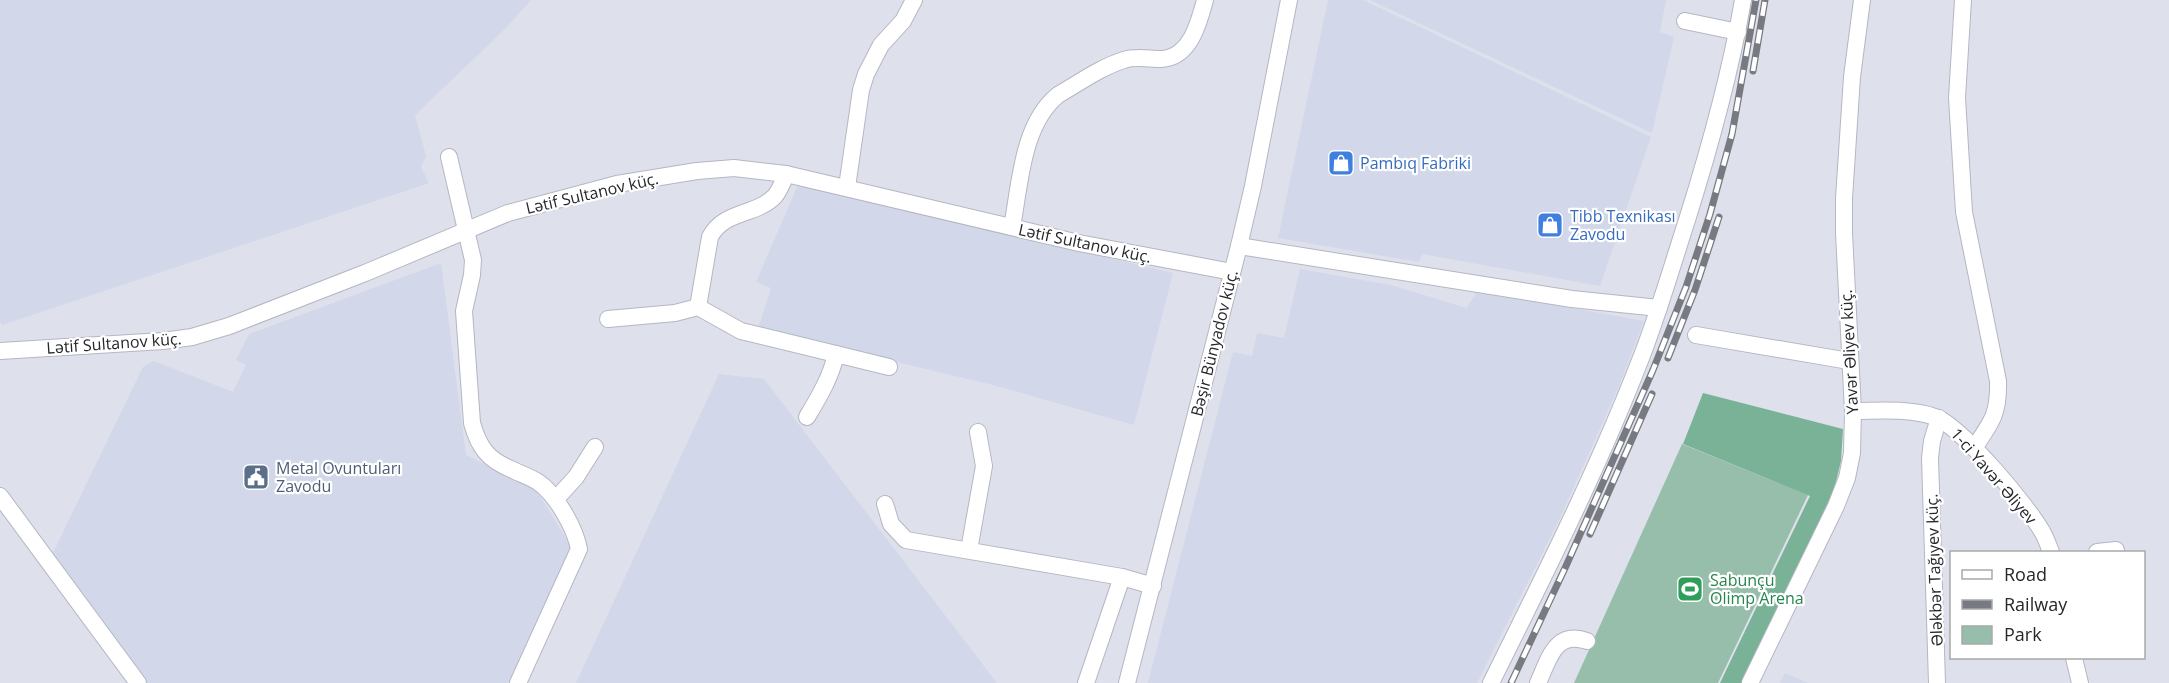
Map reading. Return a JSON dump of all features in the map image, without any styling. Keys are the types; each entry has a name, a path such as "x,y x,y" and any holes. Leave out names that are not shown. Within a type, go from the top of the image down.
{"street":[{"path":"847,187 861,90 866,74 881,45 903,21 914,0"},
{"path":"1012,228 1029,139 1035,123 1049,102 1124,59 1164,59 1181,52 1188,46 1205,0"},
{"name":"Bəşir Bünyadov küç.","path":"1127,683 1239,246 1289,0"},
{"path":"1491,683 1581,501 1641,357 1659,308 1712,139 1738,32 1743,0"},
{"name":"Yavər Əliyev küç.","path":"1750,683 1834,510 1847,478 1852,453 1853,411 1844,233 1845,166 1852,77 1862,0"},
{"path":"1963,0 1957,98 1964,212 1998,381 1998,402 1992,421 1974,448"},
{"path":"1684,21 1738,32"},
{"path":"449,157 473,260 465,311 472,423 476,437 484,452 490,457 539,483 556,499 577,540 579,549 518,683"},
{"name":"Lətif Sultanov küç.","path":"0,351 163,341 192,337 229,326 508,213 617,183 734,168 786,174 1012,228 1232,273"},
{"path":"698,307 710,237 714,229 722,222 773,198 780,189 786,174"},
{"path":"1239,246 1572,299 1659,308"},
{"path":"608,319 675,313 698,307 741,331 889,367"},
{"path":"1696,335 1849,361"},
{"path":"807,417 827,381 836,354"},
{"name":"1-ci Yavər Əliyev","path":"1853,411 1926,414 1948,423 1974,448 2031,515 2051,551"},
{"name":"Ələkbər Tağıyev küç.","path":"1937,683 1930,458 1939,418"},
{"path":"969,550 984,466 978,432"},
{"path":"556,499 576,477 595,447"},
{"path":"0,496 138,683"},
{"path":"885,504 891,524 906,540 1122,577 1153,586"},
{"path":"2106,551 2116,550"},
{"path":"1086,683 1122,577"},
{"path":"1538,683 1558,644 1575,637 1587,641"},
{"path":"2074,659 2080,683"}],"shaded area":[{"path":"0,0 531,0 503,31 415,115 426,156 421,167 429,183 2,325 0,321"},
{"path":"1328,0 1363,0 1651,137 1600,286 1422,254 1419,262 1278,238"},
{"path":"1370,0 1666,0 1660,32 1674,37 1652,133"},
{"path":"798,185 1173,273 1134,425 993,385 758,329 771,288 756,282"},
{"name":"Metal Ovuntuları Zavodu","path":"441,263 466,455 536,489 571,547 508,683 147,683 51,557 143,367 154,361 233,392 246,365 236,360 249,334"},
{"path":"1300,269 1391,285 1467,308 1477,291 1644,321 1619,386 1558,522 1477,683 1148,683 1233,352 1252,356 1257,333 1284,338"},
{"path":"719,374 764,379 997,683 576,683"},
{"path":"1785,673 1808,683 1780,683"}],"green space":[{"path":"1703,393 1843,429 1841,461 1833,494 1743,683 1720,683 1810,496 1683,444"},
{"name":"Sabunçu Olimp Arena","path":"1682,444 1808,495 1718,683 1574,683"}],"railway":[{"path":"1511,683 1653,370 1686,287 1710,214 1732,134 1756,0"},
{"path":"1753,71 1765,0"},
{"path":"1668,358 1695,290 1719,217"},
{"path":"1590,534 1652,394"}],"place":[{"name":"Pambıq Fabriki","path":"1341,163"},
{"name":"Tibb Texnikası Zavodu","path":"1550,225"},
{"name":"Metal Ovuntuları Zavodu","path":"256,477"},
{"name":"Sabunçu Olimp Arena","path":"1690,589"}]}
